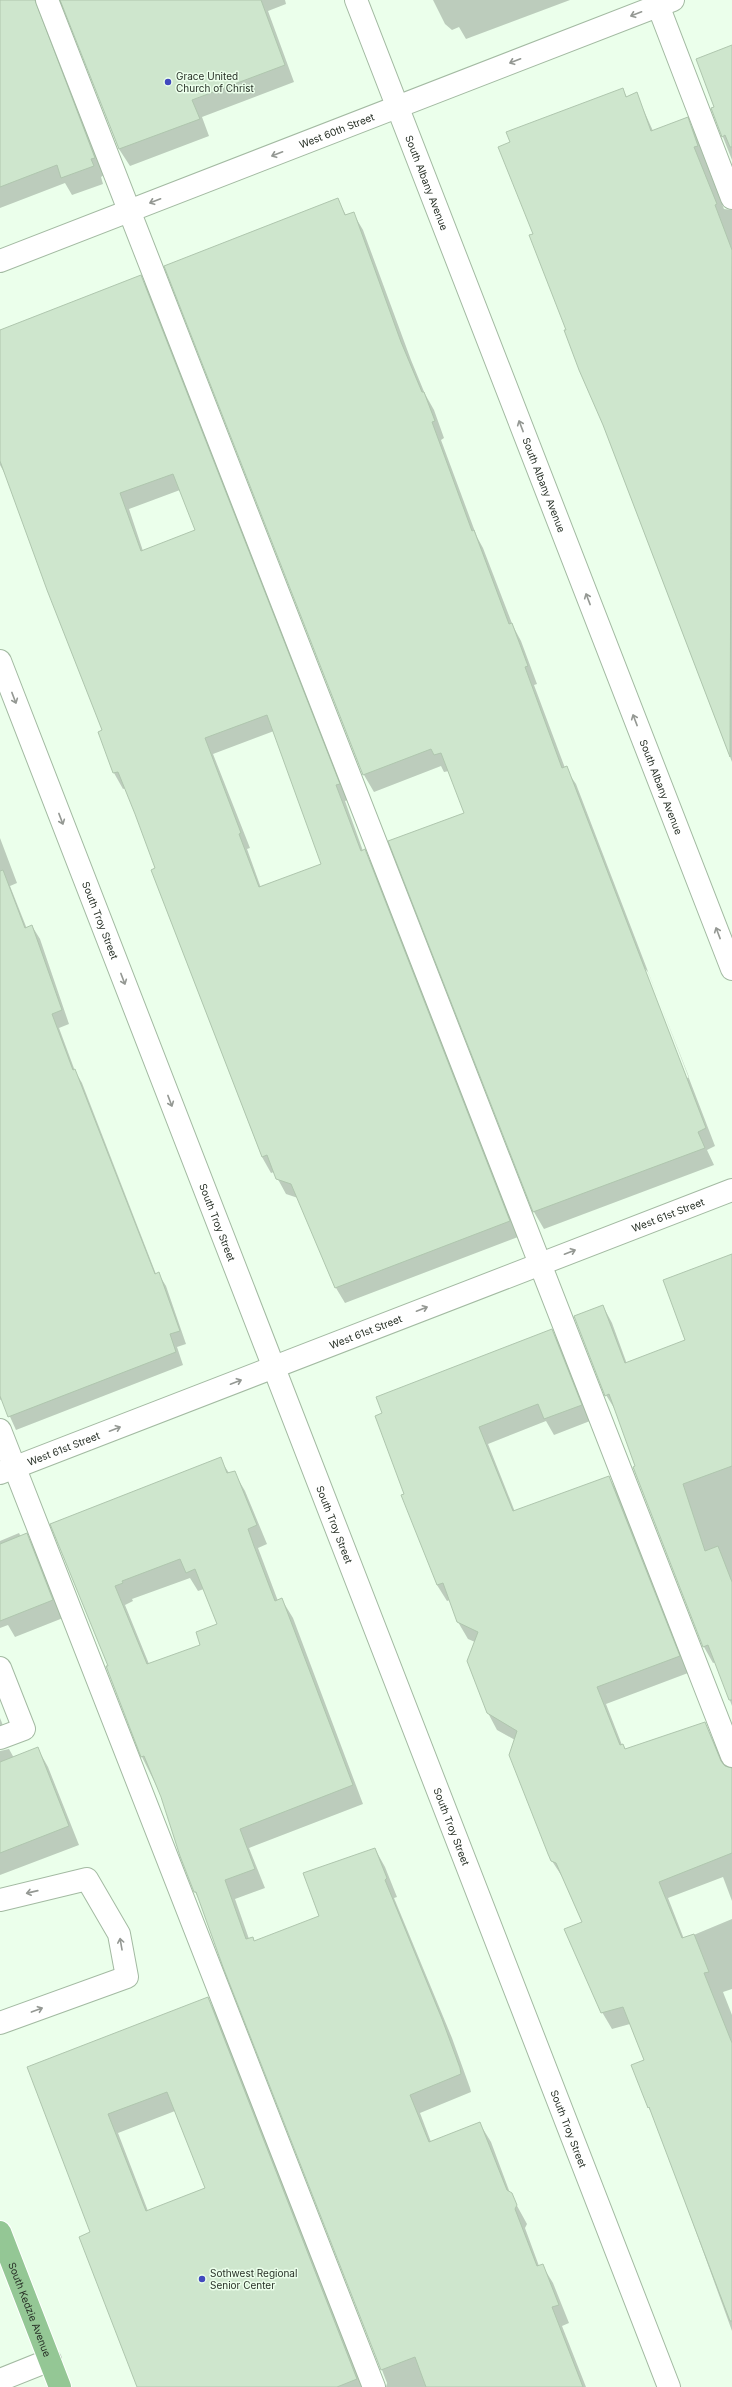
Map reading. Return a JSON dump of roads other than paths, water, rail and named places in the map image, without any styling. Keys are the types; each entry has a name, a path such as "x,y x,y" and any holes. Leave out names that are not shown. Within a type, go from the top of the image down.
{"main road":[{"name":"South Kedzie Avenue","path":"0,2232 60,2387"}],"street":[{"path":"48,0 732,1756"},
{"name":"South Albany Avenue","path":"356,0 732,969"},
{"path":"662,2 732,198"},
{"name":"West 60th Street","path":"0,262 662,2"},
{"name":"South Troy Street","path":"0,661 669,2387"},
{"name":"West 61st Street","path":"8,1470 732,1190"},
{"path":"0,1430 8,1470 374,2387"},
{"path":"0,1668 24,1729 0,1738"},
{"path":"0,1900 87,1879 120,1934 127,1977 0,2023"},
{"path":"0,2380 50,2360"}],"place":[{"name":"Grace United Church of Christ","path":"168,82"},
{"name":"Sothwest Regional Senior Center","path":"202,2279"}]}
